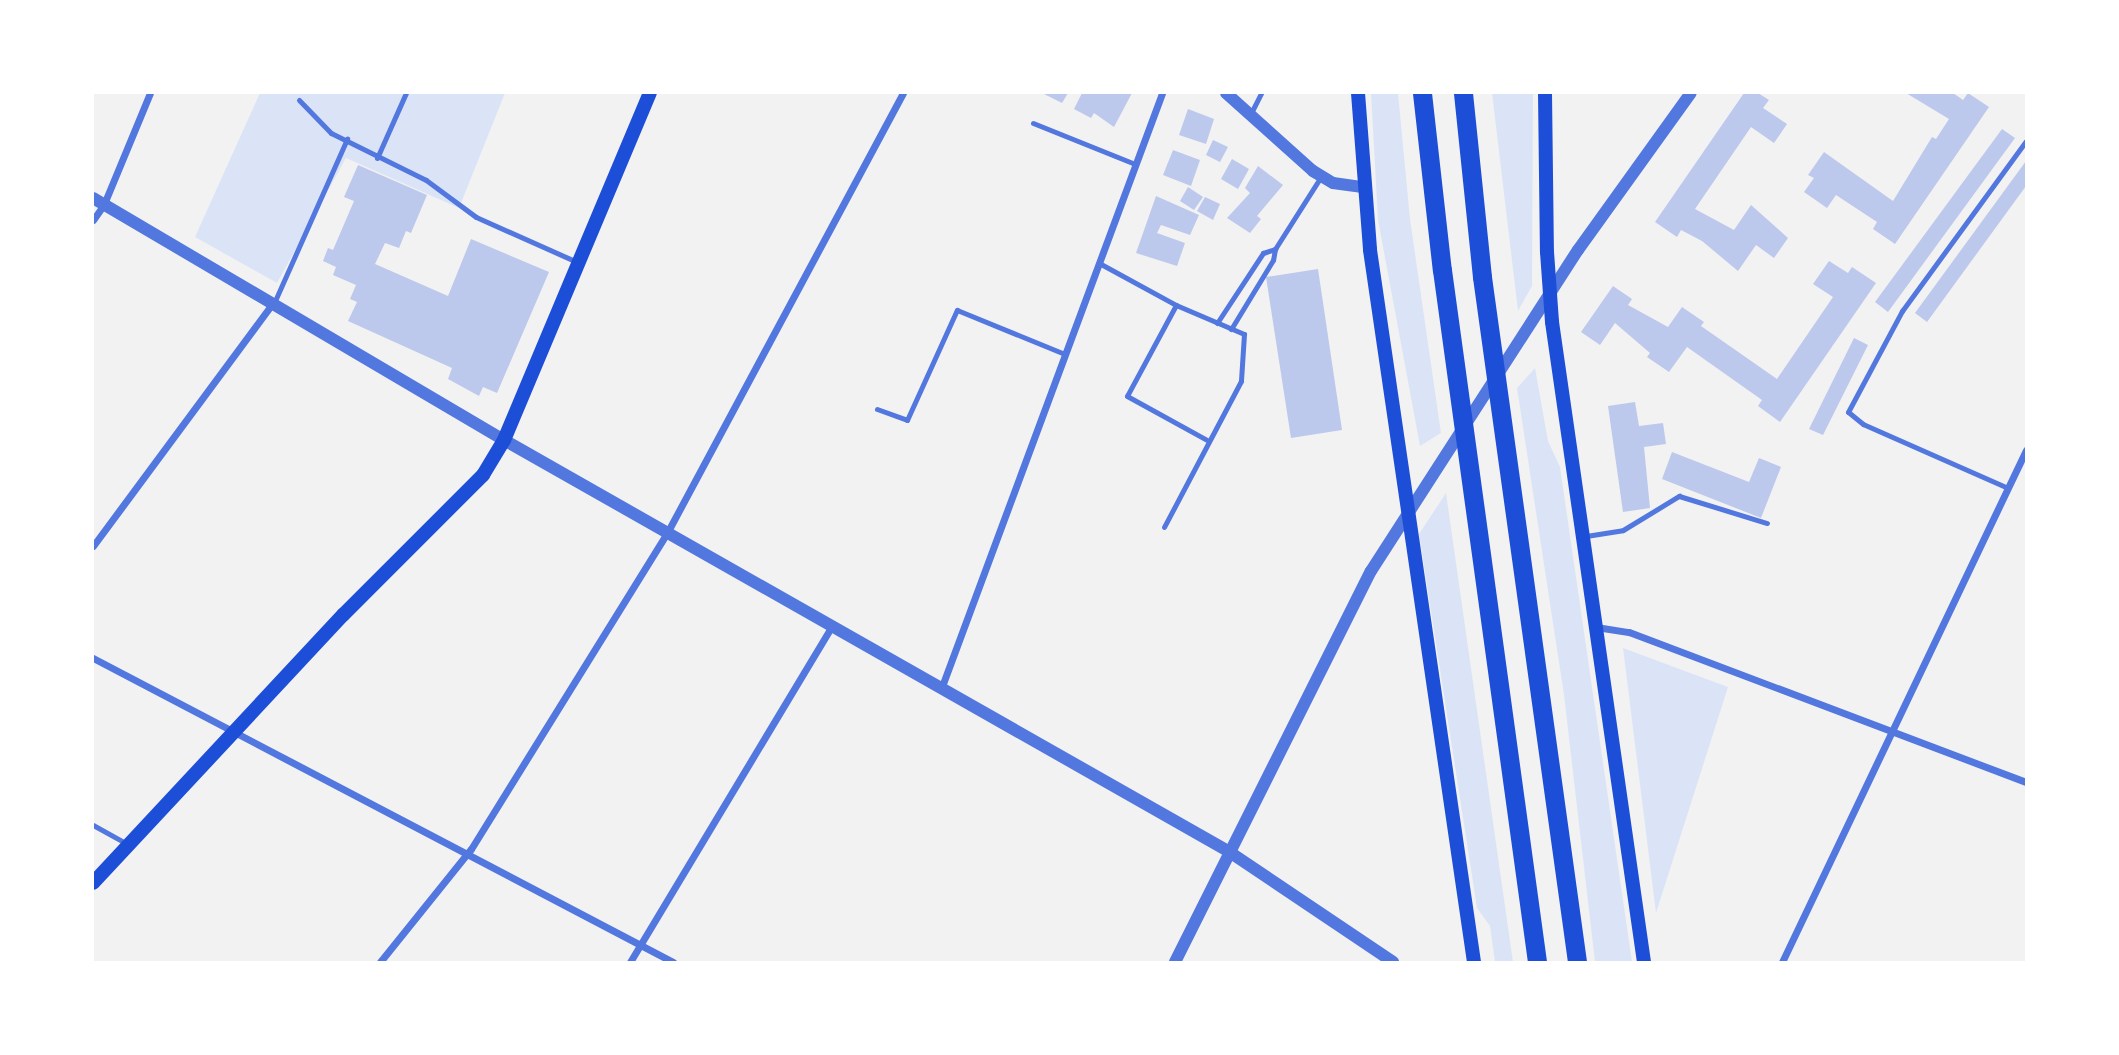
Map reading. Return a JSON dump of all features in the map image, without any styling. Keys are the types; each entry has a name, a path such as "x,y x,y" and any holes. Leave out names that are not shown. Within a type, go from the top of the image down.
{"highway":[{"path":"1422,93 1442,270 1537,962"},
{"path":"1463,93 1482,277 1577,962"}],"main road":[{"path":"93,883 233,732 483,475 504,440 650,93"},
{"path":"1358,93 1363,187 1474,962"},
{"path":"1545,93 1550,294 1644,962"}],"street":[{"path":"93,220 99,201 150,93"},
{"path":"380,962 468,855 667,533 903,93"},
{"path":"942,689 1162,93"},
{"path":"1226,93 1321,176 1363,187"},
{"path":"1175,962 1228,851 1360,592 1550,294 1691,93"},
{"path":"99,201 504,440 1228,851 1393,962"},
{"path":"93,546 274,303"},
{"path":"1782,962 2026,450"},
{"path":"630,962 832,626"},
{"path":"1595,627 1629,632 2026,782"},
{"path":"93,658 673,962"}],"lane":[{"path":"377,158 406,93"},
{"path":"1250,115 1261,93"},
{"path":"299,100 331,133 426,180 476,217 577,262"},
{"path":"1032,122 1135,164"},
{"path":"274,303 346,139"},
{"path":"2008,488 1863,424 1848,412 1902,311 2026,141"},
{"path":"1231,329 1273,260 1275,249 1321,176"},
{"path":"1217,323 1263,253 1275,249"},
{"path":"1099,263 1176,305 1244,334 1241,381 1207,440 1164,527"},
{"path":"1176,305 1127,396 1207,440"},
{"path":"877,409 907,420 957,310 1065,354"},
{"path":"1583,536 1623,530 1679,496 1767,523"},
{"path":"93,825 128,845"}],"shaded area":[{"path":"260,93 505,93 459,208 346,158 277,283 195,237"},
{"path":"1371,93 1398,93 1410,219 1441,433 1420,446 1378,220"},
{"path":"1492,93 1533,93 1532,286 1518,311"},
{"path":"1535,368 1548,441 1560,467 1632,962 1595,962 1564,695 1517,388"},
{"path":"1446,493 1513,962 1495,962 1490,926 1477,908 1419,534"},
{"path":"1623,648 1728,687 1656,913"}],"building":[{"path":"1042,93 1068,93 1062,103"},
{"path":"1082,93 1132,93 1114,127 1094,113 1091,118 1074,109"},
{"path":"1744,93 1758,93 1769,100 1763,108 1787,124 1774,143 1751,127 1695,209 1734,230 1751,205 1788,238 1774,258 1756,245 1738,271 1702,241 1681,230 1677,237 1655,222"},
{"path":"1906,93 1953,93 1963,100 1968,93 1989,107 1895,244 1873,229 1877,222 1836,195 1827,208 1804,192 1814,178 1808,175 1824,152 1893,201 1932,137 1936,139 1949,119"},
{"path":"1188,109 1214,119 1206,144 1179,135"},
{"path":"2002,129 2015,138 1888,312 1875,302"},
{"path":"1213,140 1228,147 1220,162 1206,155"},
{"path":"1173,150 1200,160 1191,186 1163,175"},
{"path":"1232,159 1249,169 1238,189 1221,179"},
{"path":"2026,161 2026,186 1927,322 1915,313"},
{"path":"358,165 427,195 411,233 406,231 399,248 385,243 375,264 448,296 471,239 549,272 497,393 483,387 479,396 448,379 452,368 348,321 357,302 350,299 356,285 333,275 336,267 323,261 328,248 333,250 354,201 344,197"},
{"path":"1258,166 1283,185 1257,216 1261,219 1250,233 1227,218 1250,193 1245,188"},
{"path":"1188,187 1203,197 1194,210 1180,201"},
{"path":"1156,196 1199,215 1190,235 1161,225 1157,233 1185,243 1177,266 1136,253"},
{"path":"1205,197 1220,204 1213,220 1197,211"},
{"path":"1829,261 1848,273 1852,267 1876,283 1780,422 1758,406 1762,400 1687,347 1669,372 1647,357 1650,353 1615,323 1600,345 1581,332 1613,286 1632,299 1628,305 1668,327 1682,307 1704,322 1701,326 1777,379 1833,297 1813,284"},
{"path":"1318,269 1342,430 1291,438 1266,277"},
{"path":"1854,338 1868,345 1823,435 1809,429"},
{"path":"1635,402 1639,426 1663,423 1666,444 1644,447 1650,508 1623,512 1608,406"},
{"path":"1672,452 1749,482 1759,458 1781,467 1761,518 1662,479"}]}
